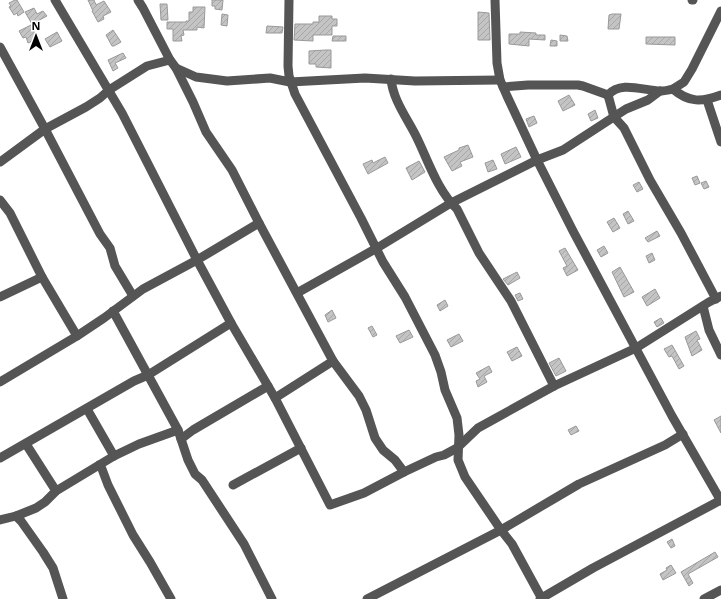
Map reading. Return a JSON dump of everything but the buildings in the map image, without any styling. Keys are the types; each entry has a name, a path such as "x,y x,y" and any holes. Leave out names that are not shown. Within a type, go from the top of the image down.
{"street":[{"path":"55,0 109,90 197,260 231,323 275,398 330,505 364,493 404,472 436,457 444,455 457,448 478,428 554,386 636,348 719,297 650,180 624,128 614,117 608,95"},
{"path":"138,0 170,60 176,68 206,132 232,170 258,223 334,361 359,396 366,410 375,438 383,450 395,460 404,472"},
{"path":"289,0 288,66 290,82 306,117 376,248 405,296 438,363 445,390 457,418 459,435 457,448 458,460 465,477 512,544 541,599 593,568 721,500 672,416 572,231 537,160 502,83 497,63 495,0"},
{"path":"608,95 612,90 617,88 641,88 660,91 673,89 684,82 721,11"},
{"path":"0,47 100,234 110,248 115,266 133,296"},
{"path":"0,162 45,129 86,107 146,66 170,60"},
{"path":"176,68 196,77 227,81 270,78 290,82 365,78 534,85 578,85 608,95"},
{"path":"391,79 395,96 440,186 451,204 457,209 479,253 511,301 554,386"},
{"path":"673,89 680,95 689,99 707,100 721,95"},
{"path":"297,293 451,204 537,160 563,150 614,117 648,100 660,91"},
{"path":"707,100 721,142"},
{"path":"0,200 10,213 42,277 77,336"},
{"path":"0,382 77,336 133,296 258,223"},
{"path":"0,297 42,277"},
{"path":"703,306 709,330 721,355"},
{"path":"113,311 178,430 188,460 244,544 272,599"},
{"path":"0,458 134,381 148,375 231,323"},
{"path":"275,398 334,361"},
{"path":"182,439 193,430 268,386"},
{"path":"87,409 114,456"},
{"path":"0,520 16,516 36,508 45,502 56,491 114,456 139,444 151,441 178,430"},
{"path":"371,598 501,530 579,484 665,445 683,434"},
{"path":"26,444 56,491"},
{"path":"233,485 301,448"},
{"path":"99,465 133,535 171,599"},
{"path":"16,516 53,568 63,599"},
{"path":"704,599 721,590"}]}
